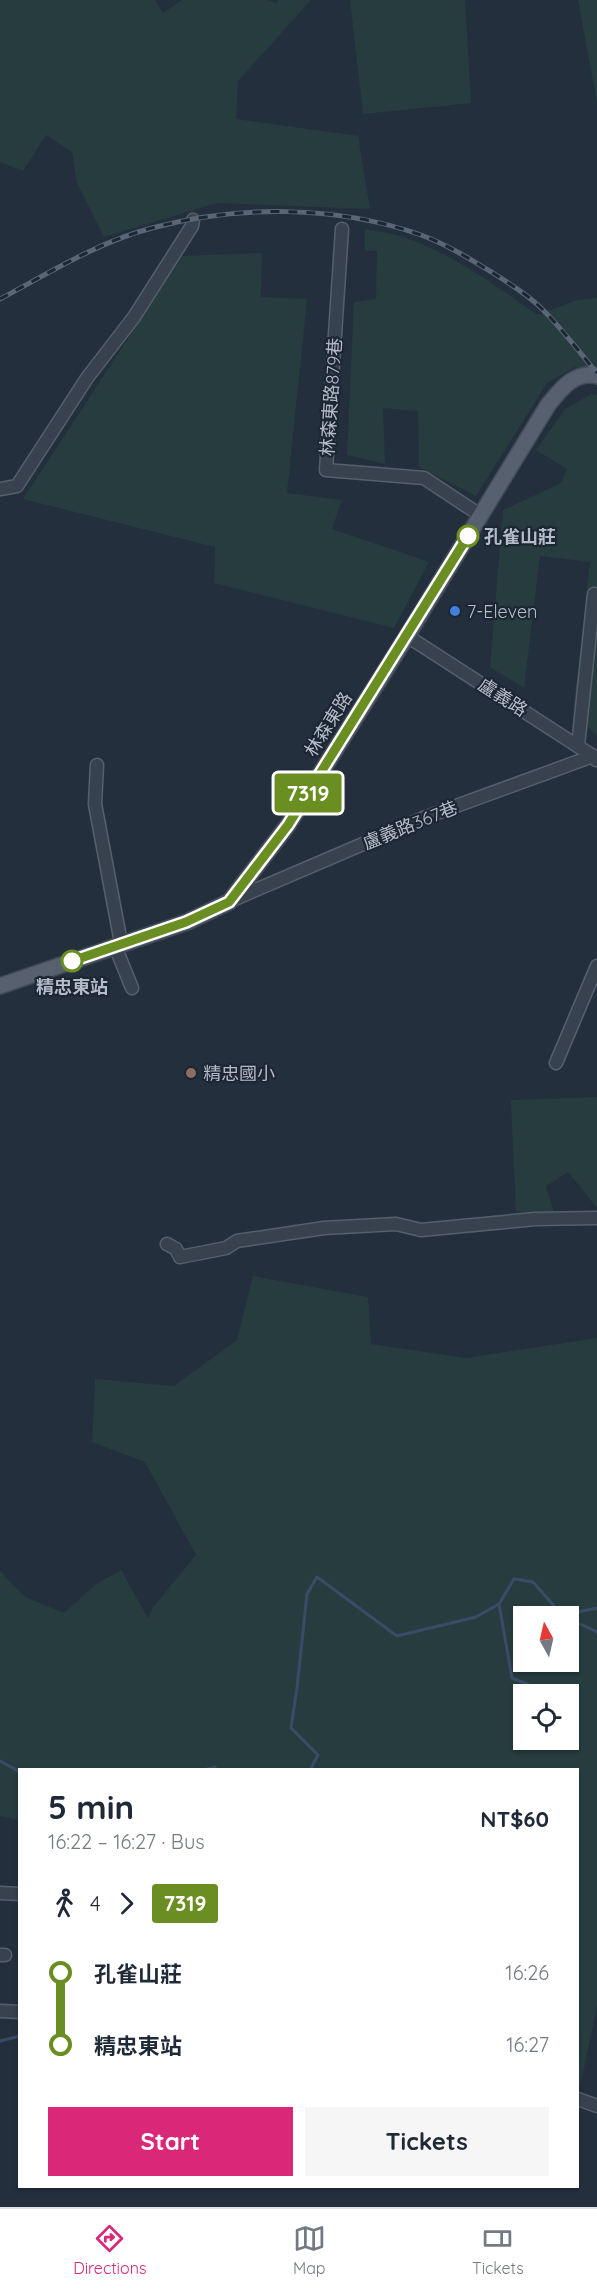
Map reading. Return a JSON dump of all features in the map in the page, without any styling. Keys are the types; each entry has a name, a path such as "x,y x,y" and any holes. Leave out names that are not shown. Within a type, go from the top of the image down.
{"main road":[{"name":"林森東路","path":"0,986 186,922 229,902 288,825 548,405 567,382 589,374 597,376"}],"street":[{"path":"0,489 17,486 87,378 134,317 192,226 193,220"},
{"name":"林森東路879巷","path":"342,229 326,470 424,477 480,515"},
{"path":"578,746 594,594"},
{"name":"盧義路","path":"407,636 595,759"},
{"name":"盧義路367巷","path":"229,902 426,817 595,759"},
{"path":"97,765 95,804 118,944 132,988"},
{"path":"556,1063 597,966"},
{"path":"167,1244 176,1249 180,1257 226,1248 237,1241 324,1228 396,1224 421,1230 536,1219 597,1218"},
{"path":"0,1893 18,1894"},
{"path":"0,2011 18,2012"},
{"path":"579,2099 597,2106"}],"green space":[{"path":"0,0 155,0 163,13 182,0 266,0 276,3 279,0 311,0 238,81 236,119 358,136 370,209 217,203 104,237 77,183 72,152 46,135 23,171 0,162"},
{"path":"350,0 465,0 471,103 363,114"},
{"path":"578,0 597,0 597,103"},
{"path":"365,229 401,236 441,253 475,272 538,315 577,300 597,298 597,369 575,367 547,383 476,496 419,467 418,411 383,408 385,464 347,455 354,302 376,299 377,251 365,250"},
{"path":"262,253 261,297 307,299 287,493 342,500 332,529 429,562 394,628 214,583 215,547 23,499 182,256"},
{"path":"591,394 597,395 597,736 573,713 590,562 540,556 524,688 490,667 503,510 561,483 567,469 536,450 565,409"},
{"path":"597,1097 597,1208 568,1172 546,1186 554,1212 516,1212 511,1100"},
{"path":"253,1276 368,1297 371,1344 466,1358 597,1338 597,2006 580,2087 579,1768 18,1768 18,1820 0,1816 0,1571 25,1597 64,1613 96,1584 121,1570 148,1618 153,1607 196,1555 145,1462 92,1442 95,1379 174,1386 237,1340"}],"waterway":[{"path":"311,1768 318,1755 291,1728 307,1594 317,1577 397,1636 476,1617 499,1604 514,1579 533,1582 554,1606"},
{"path":"499,1604 512,1678 527,1684"},
{"path":"579,1612 597,1608"},
{"path":"579,1623 597,1632"},
{"path":"0,1761 18,1771"},
{"path":"211,1768 215,1768"},
{"path":"0,2041 18,2036"}],"railway":[{"path":"0,299 112,241 185,220 253,212 287,212 355,218 421,235 449,247 493,273 538,306 597,373"}],"bus line":[{"name":"7319","path":"72,961 186,922 229,902 288,825 468,536"}],"place":[{"name":"孔雀山莊","path":"468,536"},
{"name":"7-Eleven","path":"455,611"},
{"name":"精忠東站","path":"72,961"},
{"name":"精忠國小","path":"191,1073"}]}
